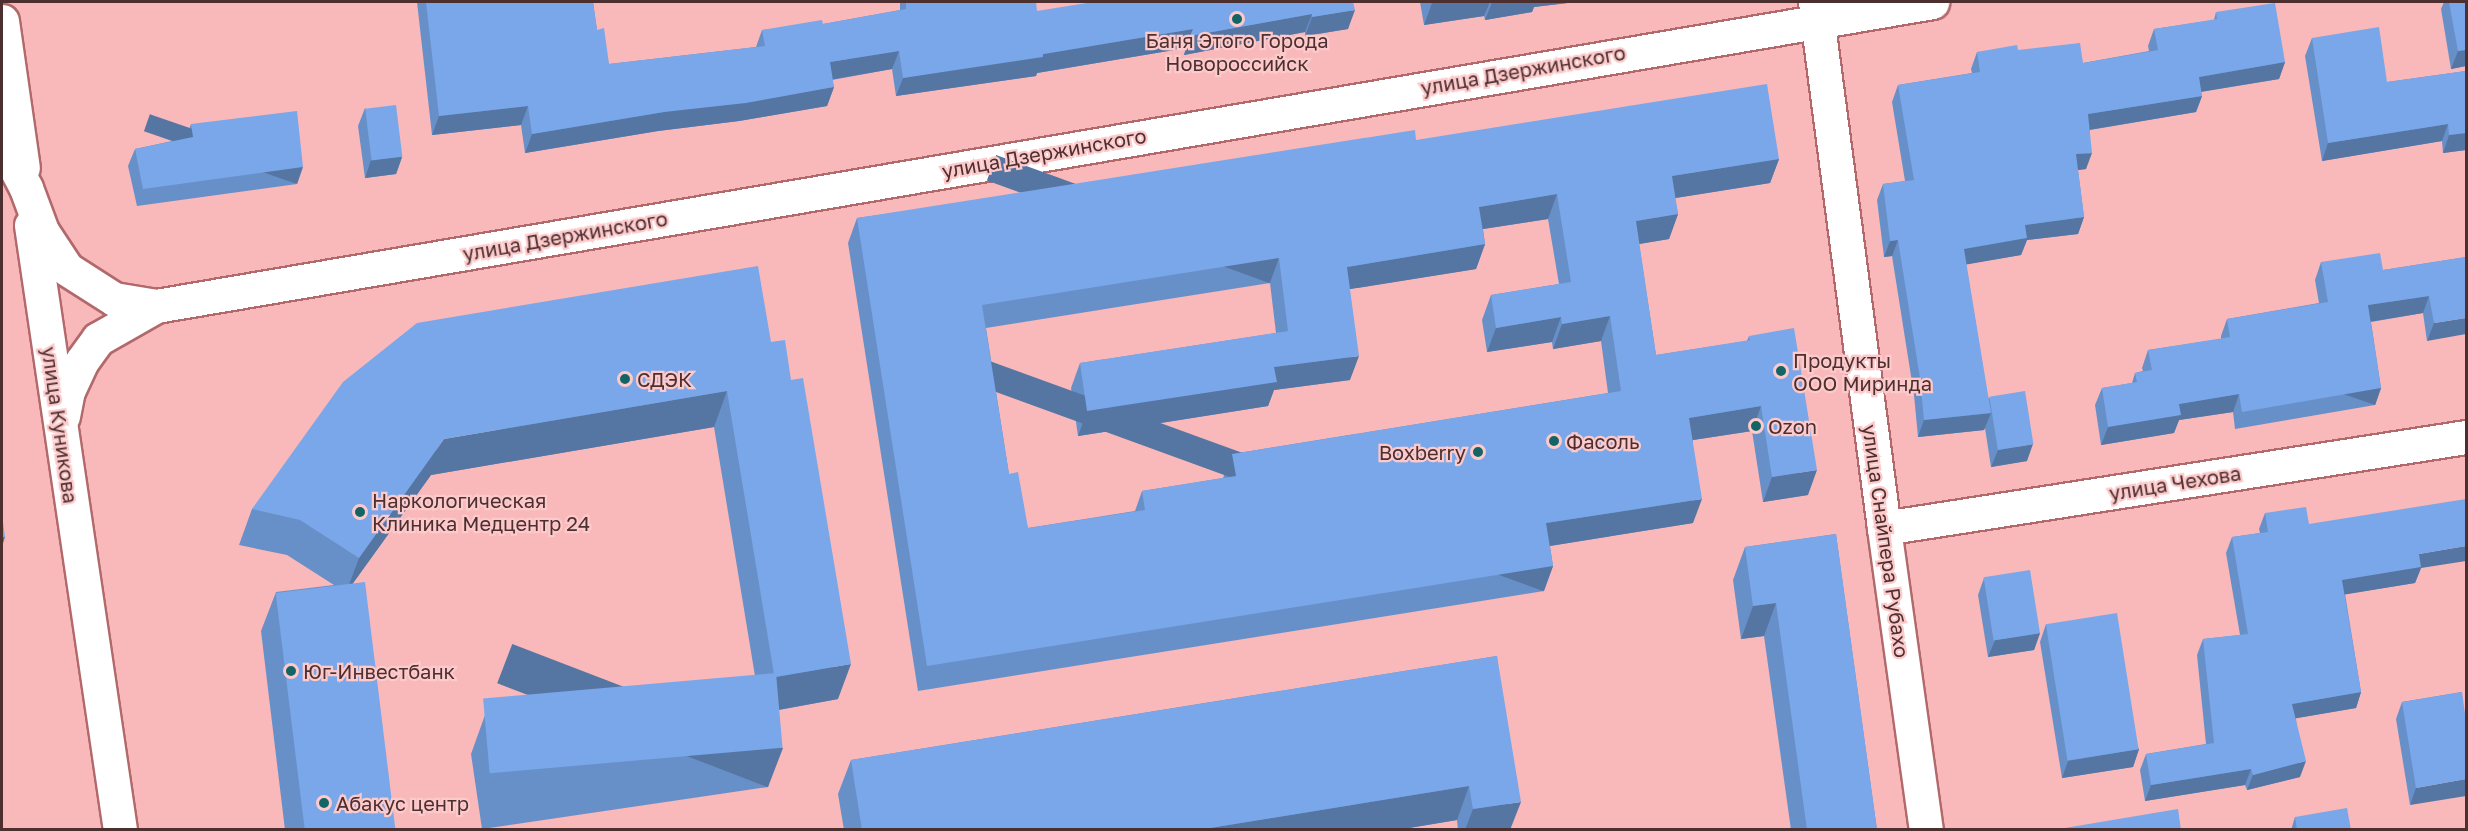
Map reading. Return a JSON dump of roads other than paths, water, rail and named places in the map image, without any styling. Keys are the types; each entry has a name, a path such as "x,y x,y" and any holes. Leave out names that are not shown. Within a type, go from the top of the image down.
{"street":[{"name":"улица Дзержинского","path":"156,306 1817,10 1932,2"},
{"name":"улица Снайпера Рубахо","path":"1817,10 1884,528 1926,830"},
{"name":"улица Куникова","path":"2,21 5,66 26,188 120,830"},
{"path":"2,141 26,188 42,231 67,269 114,299 156,306"},
{"path":"61,429 68,391 82,361 98,339 156,306"},
{"name":"улица Чехова","path":"1884,528 2466,437"}],"place":[{"name":"Баня Этого Города Новороссийск","path":"1237,19"},
{"name":"Продукты ООО Миринда","path":"1781,371"},
{"name":"СДЭК","path":"625,379"},
{"name":"Ozon","path":"1756,426"},
{"name":"Фасоль","path":"1554,441"},
{"name":"Boxberry","path":"1478,452"},
{"name":"Наркологическая Клиника Медцентр 24","path":"360,512"},
{"name":"Юг-Инвестбанк","path":"291,671"},
{"name":"Абакус центр","path":"324,803"}]}
